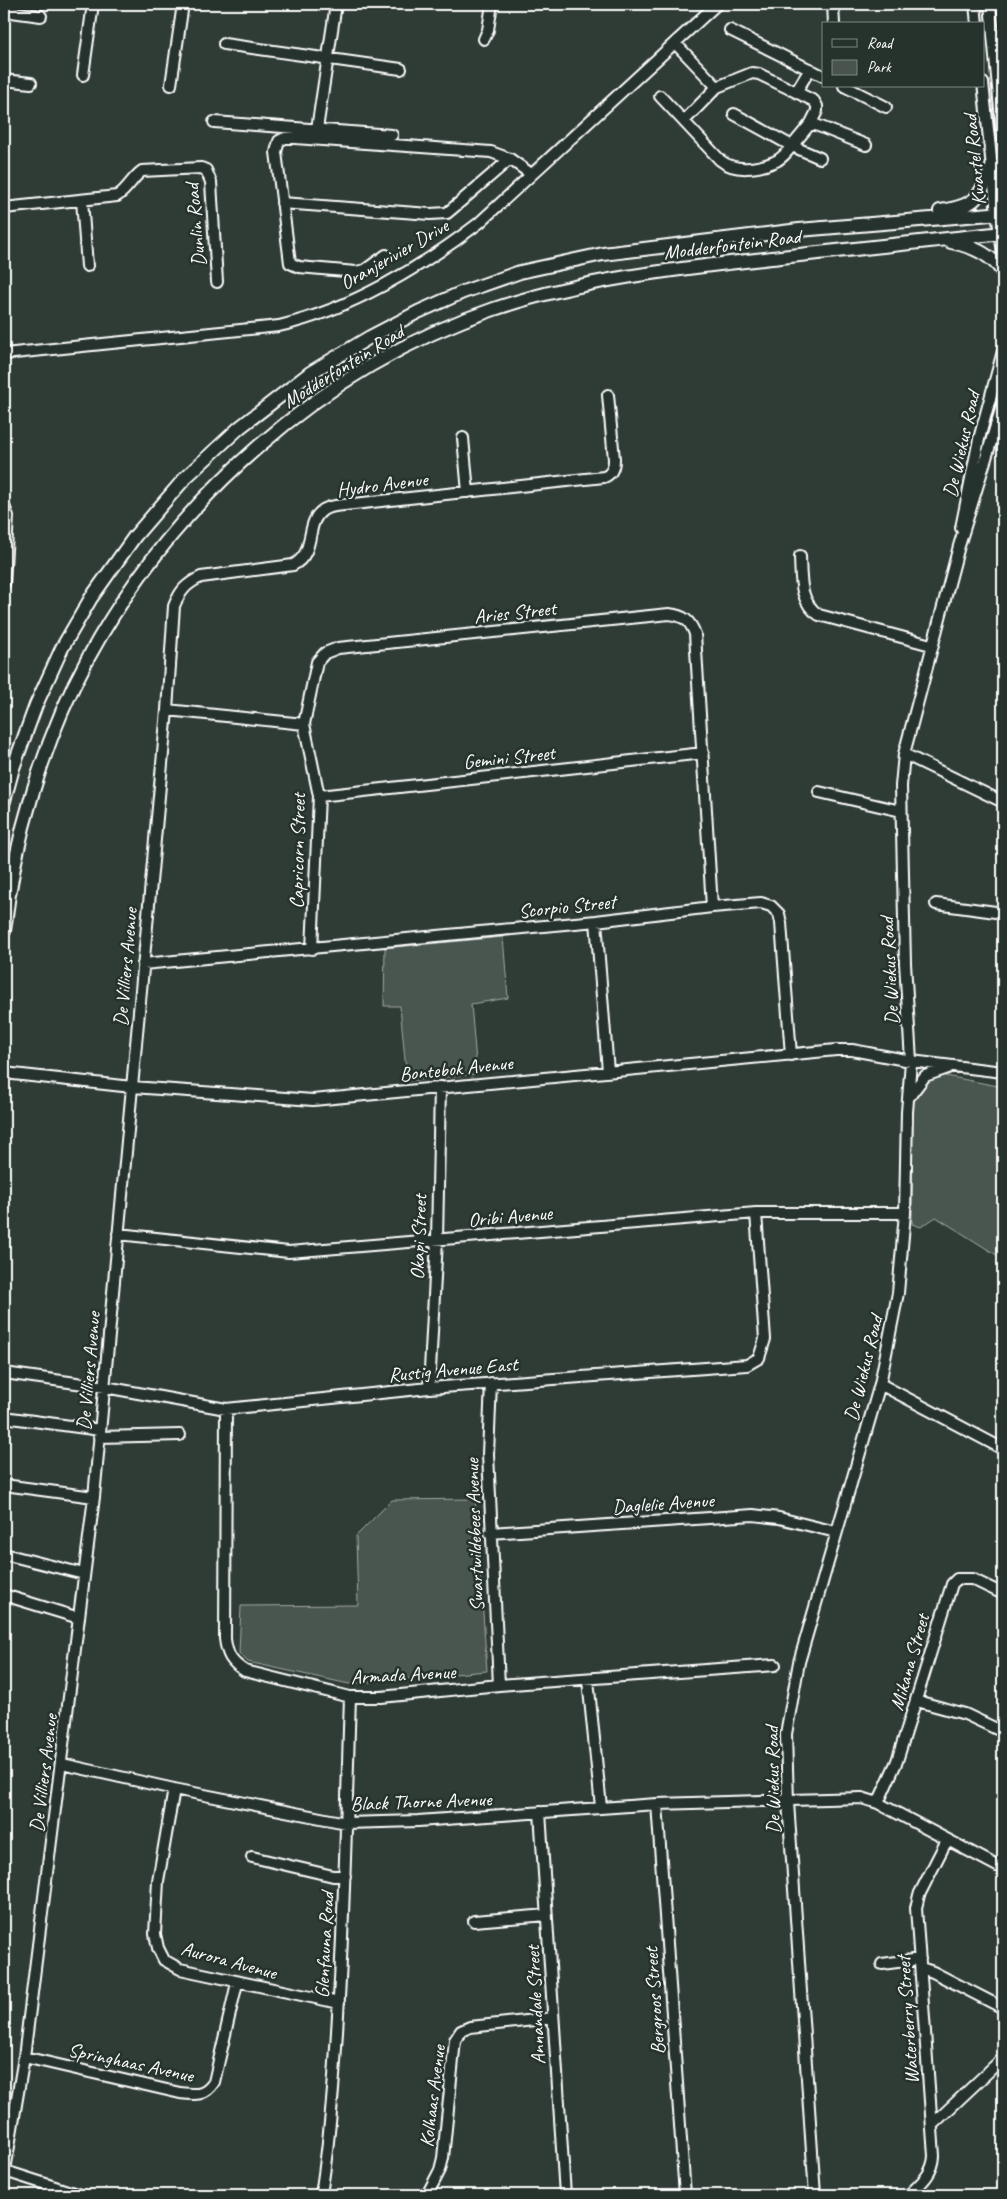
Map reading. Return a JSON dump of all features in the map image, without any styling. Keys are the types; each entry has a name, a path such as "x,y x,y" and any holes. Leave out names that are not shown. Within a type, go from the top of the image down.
{"main road":[{"path":"821,228 960,208 968,205 981,193 993,165"},
{"name":"Modderfontein Road","path":"4,801 13,768 36,705 62,648 91,598 136,536 186,478 239,428 310,373 370,337 418,312 463,292 520,272 603,254 671,244 821,228 1000,214"},
{"name":"Modderfontein Road","path":"4,932 8,898 20,836 60,719 86,662 116,612 160,550 218,484 245,458 291,420 336,387 387,356 439,331 494,309 606,280 671,270 1002,233"},
{"path":"938,240 956,243 979,251 992,258 1003,272"}],"street":[{"path":"83,75 92,4"},
{"path":"171,85 183,4"},
{"path":"317,129 336,4"},
{"path":"484,39 488,30 492,4"},
{"path":"833,4 834,22"},
{"path":"975,4 977,22"},
{"name":"Kwartel Road","path":"990,4 1002,112 1003,140"},
{"name":"Oranjerivier Drive","path":"4,354 278,326 315,316 374,288 450,246 479,223 714,5"},
{"path":"4,11 41,16"},
{"path":"730,30 822,75"},
{"path":"675,43 716,87"},
{"path":"224,44 401,69"},
{"path":"796,92 810,69"},
{"path":"660,96 720,160 731,168 738,169 775,162 792,146 811,123 817,111 817,106 814,101 759,74 752,73 716,87 684,121"},
{"path":"4,80 31,83"},
{"path":"848,88 886,107"},
{"name":"Kwartel Road","path":"984,88 1002,233"},
{"path":"734,114 792,146 820,158"},
{"path":"214,122 392,135"},
{"path":"811,123 866,145"},
{"path":"386,255 365,270 356,272 294,266 288,259 276,152 279,141 285,138 491,152 510,159 531,174"},
{"path":"282,203 430,214 447,213 510,159"},
{"name":"Dunlin Road","path":"4,208 117,196 126,190 136,175 142,171 194,167 206,170 211,182 217,282"},
{"path":"82,200 87,266"},
{"path":"1002,233 1003,253"},
{"name":"De Wiekus Road","path":"959,546 969,483 1001,369 1003,355"},
{"name":"Hydro Avenue","path":"201,577 293,565 301,561 306,554 317,518 322,510 334,506 604,477 608,475 614,465 608,395"},
{"name":"De Wiekus Road","path":"815,2195 788,1802 786,1734 790,1701 799,1662 880,1384 898,1294 905,1213 908,1098 911,1061 905,963 901,786 904,754 931,646 959,546 1003,403"},
{"path":"463,438 468,492"},
{"path":"4,506 8,516 4,584"},
{"path":"800,556 802,588 810,609 819,615 931,646"},
{"name":"De Villiers Avenue","path":"4,2173 24,2056 94,1497 167,710 174,606 179,593 188,583 201,577"},
{"name":"Aries Street","path":"338,648 669,614 686,618 692,624 695,634 702,753"},
{"name":"Capricorn Street","path":"312,949 319,796 304,724 317,662 325,653 338,648"},
{"path":"167,710 304,724"},
{"path":"702,753 712,907"},
{"name":"Gemini Street","path":"319,796 702,753"},
{"path":"904,754 1003,802"},
{"path":"819,792 902,811"},
{"name":"Scorpio Street","path":"143,964 596,921 712,907 761,904 771,906 779,914 781,923 791,1055"},
{"path":"936,904 1003,914"},
{"path":"596,921 608,1071"},
{"name":"Bontebok Avenue","path":"4,1073 132,1087 313,1100 836,1050 852,1050 911,1061 1003,1072"},
{"path":"908,1098 925,1076 938,1070 958,1066"},
{"name":"Okapi Street","path":"429,1388 437,1240 440,1087"},
{"name":"Oribi Avenue","path":"118,1234 289,1252 756,1213 905,1213"},
{"name":"Rustig Avenue East","path":"4,1373 105,1387 226,1409 429,1388 747,1365 754,1362 762,1353 765,1339 756,1213"},
{"name":"Swartwildebees Avenue","path":"491,1383 488,1454 490,1533 499,1685"},
{"path":"880,1384 1003,1449"},
{"name":"Armada Avenue","path":"226,1409 226,1653 234,1664 245,1671 350,1697 381,1697 499,1685 775,1665"},
{"path":"4,1417 100,1434 180,1435"},
{"path":"4,1485 94,1497"},
{"name":"Daglelie Avenue","path":"490,1533 753,1515 780,1518 836,1532"},
{"path":"4,1554 84,1574"},
{"name":"Mikana Street","path":"878,1803 897,1761 952,1584 957,1579 972,1579 1003,1594"},
{"path":"4,1595 79,1618"},
{"path":"588,1680 601,1807"},
{"name":"Glenfauna Road","path":"321,2195 328,2150 339,2003 350,1697"},
{"path":"917,1701 965,1714 1003,1732"},
{"name":"Black Thorne Avenue","path":"62,1764 174,1789 346,1823 418,1822 657,1804 788,1802 862,1798 878,1803 1003,1869"},
{"name":"Aurora Avenue","path":"174,1789 158,1881 155,1934 158,1948 164,1960 180,1969 237,1983 339,2003"},
{"name":"Bergroos Street","path":"657,1804 686,2195"},
{"name":"Annandale Street","path":"540,1812 565,2195"},
{"name":"Waterberry Street","path":"909,2195 930,2174 934,2166 916,1908 919,1895 947,1840"},
{"path":"252,1857 333,1876 345,1876"},
{"path":"474,1921 548,1915"},
{"path":"882,1964 921,1964 1003,2008"},
{"name":"Springhaas Avenue","path":"24,2056 180,2093 197,2095 208,2091 214,2082 237,1983"},
{"name":"Kolhaas Avenue","path":"427,2195 440,2170 443,2158 455,2040 458,2035 470,2027 553,2018"},
{"path":"932,2125 1003,2058"},
{"path":"4,2173 80,2195"}],"green space":[{"path":"503,937 508,998 471,1004 477,1074 407,1081 400,1006 384,1006 385,948"},
{"path":"933,1076 946,1076 1003,1087 1003,1259 936,1217 921,1227 912,1224 913,1099 925,1080"},
{"path":"475,1499 487,1671 349,1684 248,1662 239,1653 241,1606 358,1605 356,1536 392,1500"}]}
